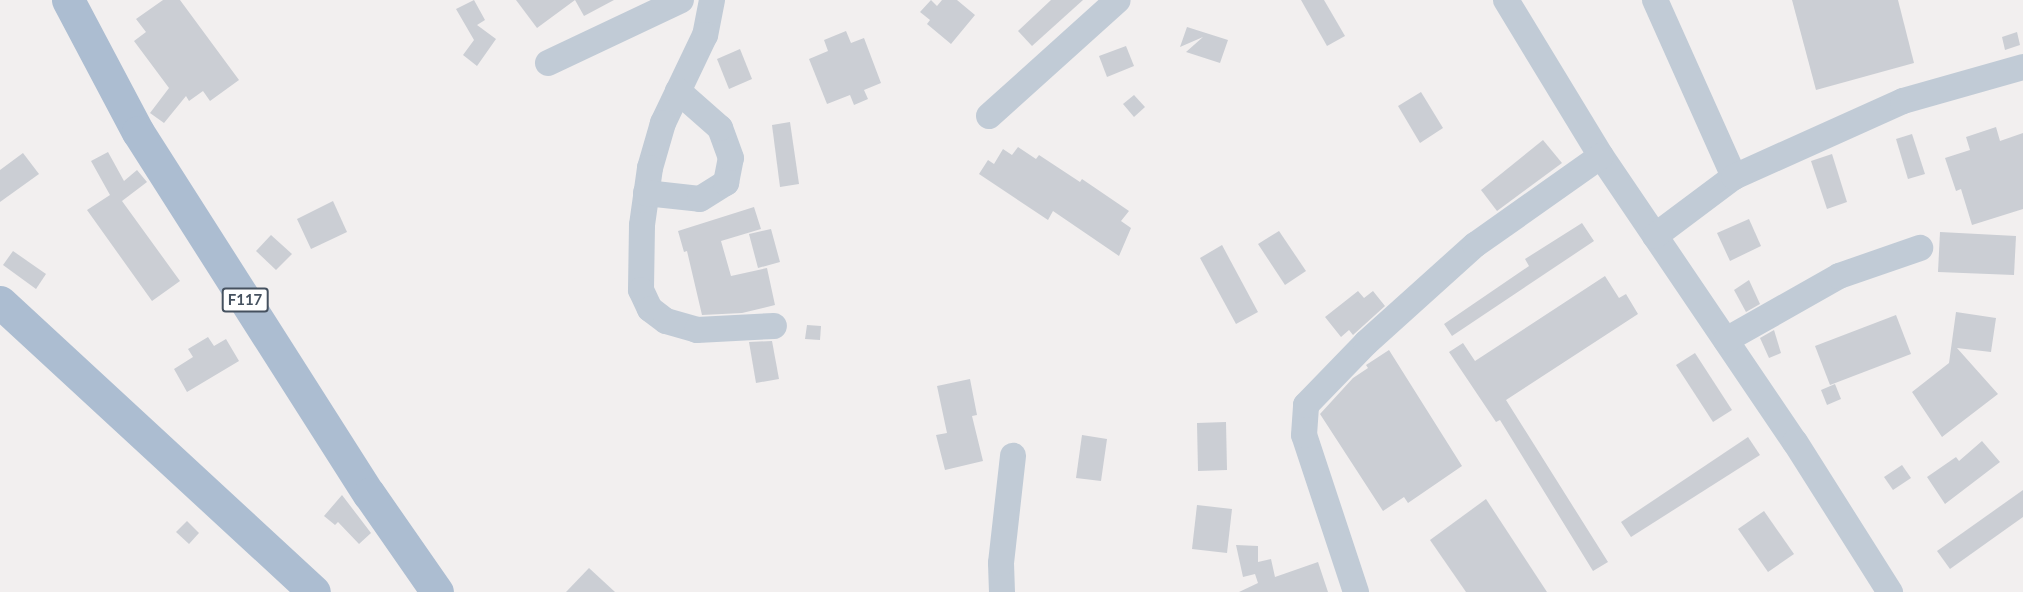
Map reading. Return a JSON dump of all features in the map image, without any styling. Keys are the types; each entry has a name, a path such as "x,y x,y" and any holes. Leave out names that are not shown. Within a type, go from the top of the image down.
{"main road":[{"name":"F117","path":"68,0 138,132 369,494 437,592"},
{"path":"0,302 314,592"}],"street":[{"path":"548,63 681,0"},
{"path":"712,0 705,34 663,123 646,193 641,290 650,309 666,321 697,330 774,326"},
{"path":"989,116 1118,0"},
{"path":"1506,0 1601,156 1726,340 1890,592"},
{"path":"1655,0 1734,177"},
{"path":"1655,236 1734,177 1904,101 2023,67"},
{"path":"646,193 700,199 726,183 731,158 720,128 678,91"},
{"path":"1356,592 1304,435 1306,405 1366,343 1475,245 1601,156"},
{"path":"1726,340 1839,276 1920,248"},
{"path":"1002,592 1000,563 1012,456"}],"building":[{"path":"163,0 180,0 239,80 210,101 203,91 189,101 186,96 164,123 150,113 169,88 134,41 146,32 136,19"},
{"path":"474,0 485,20 477,25 496,39 477,66 463,55 474,40 456,9"},
{"path":"516,0 575,0 537,28"},
{"path":"575,0 614,0 584,16"},
{"path":"931,0 937,6 942,0 957,0 975,15 951,44 927,24 930,20 920,12"},
{"path":"1051,0 1083,0 1032,46 1018,31"},
{"path":"1301,0 1324,0 1345,36 1327,46"},
{"path":"1792,0 1898,0 1914,63 1816,90"},
{"path":"1187,27 1228,40 1220,63 1186,52 1203,37 1180,47"},
{"path":"846,31 851,43 864,38 881,83 864,90 868,99 854,105 850,95 827,104 809,59 828,51 824,40"},
{"path":"2017,32 2020,45 2005,50 2002,37"},
{"path":"1126,46 1134,66 1107,77 1099,56"},
{"path":"740,49 752,79 729,89 717,59"},
{"path":"1421,92 1443,128 1420,143 1398,106"},
{"path":"1134,95 1145,107 1134,117 1123,104"},
{"path":"790,122 799,184 780,187 772,125"},
{"path":"1996,127 2000,141 2023,133 2023,209 1972,225 1961,189 1956,191 1945,158 1970,150 1966,137"},
{"path":"1912,134 1925,174 1908,179 1896,139"},
{"path":"1543,140 1562,163 1497,211 1481,190"},
{"path":"1018,147 1036,159 1039,155 1080,182 1082,179 1129,211 1121,221 1131,228 1119,256 1053,211 1048,220 979,174 988,160 994,164 1003,149 1012,155"},
{"path":"108,152 124,181 137,170 147,182 122,201 180,281 152,301 87,210 110,195 91,161"},
{"path":"23,153 39,174 0,202 0,170"},
{"path":"1832,154 1847,202 1827,209 1811,161"},
{"path":"333,201 347,232 311,249 297,219"},
{"path":"754,207 761,229 721,241 731,276 767,268 775,305 742,313 702,315 687,251 684,252 678,231"},
{"path":"1749,219 1761,246 1730,261 1717,233"},
{"path":"1582,223 1594,241 1452,336 1444,324 1529,266 1525,259"},
{"path":"771,229 780,262 758,268 749,234"},
{"path":"1279,231 1306,271 1285,285 1258,244"},
{"path":"1940,232 2016,236 2014,275 1938,272"},
{"path":"271,235 292,254 276,270 256,251"},
{"path":"1222,245 1258,312 1236,324 1200,258"},
{"path":"13,251 46,274 36,289 3,265"},
{"path":"1605,276 1619,298 1626,294 1638,314 1506,400 1608,562 1593,571 1500,420 1496,422 1449,352 1463,343 1475,361"},
{"path":"1749,280 1760,304 1746,312 1734,290"},
{"path":"1358,291 1364,298 1373,291 1385,306 1353,335 1349,330 1341,337 1325,317"},
{"path":"1956,312 1996,318 1991,352 1957,348 1998,394 1942,437 1912,392 1949,363"},
{"path":"1896,315 1911,354 1830,385 1815,346"},
{"path":"807,325 821,326 820,340 805,339"},
{"path":"1774,330 1781,353 1769,358 1760,338"},
{"path":"208,337 214,346 226,339 239,361 187,392 174,369 193,357 188,349"},
{"path":"772,341 779,379 756,383 749,342"},
{"path":"1389,350 1462,466 1408,503 1404,497 1383,511 1320,414 1353,378 1368,368 1366,365"},
{"path":"1695,353 1732,410 1713,422 1676,365"},
{"path":"970,379 977,415 972,416 983,461 945,470 936,435 947,433 937,386"},
{"path":"1835,384 1841,399 1827,405 1821,390"},
{"path":"1226,422 1227,470 1198,471 1197,423"},
{"path":"1082,435 1107,439 1101,481 1076,478"},
{"path":"1748,437 1760,455 1631,537 1621,522"},
{"path":"1982,441 2000,462 1945,504 1927,477 1956,457 1959,461"},
{"path":"1902,465 1911,478 1893,490 1884,477"},
{"path":"2023,490 2023,517 1950,569 1937,551"},
{"path":"342,495 371,533 359,544 338,522 335,525 324,516"},
{"path":"1486,499 1547,592 1466,592 1430,540"},
{"path":"1197,505 1232,509 1227,553 1192,549"},
{"path":"1764,511 1794,554 1768,572 1738,529"},
{"path":"187,521 199,533 189,544 176,532"},
{"path":"1236,545 1258,546 1258,562 1271,559 1275,577 1318,562 1328,592 1239,592 1258,583 1255,574 1243,577"},
{"path":"589,568 615,592 566,592"}]}
